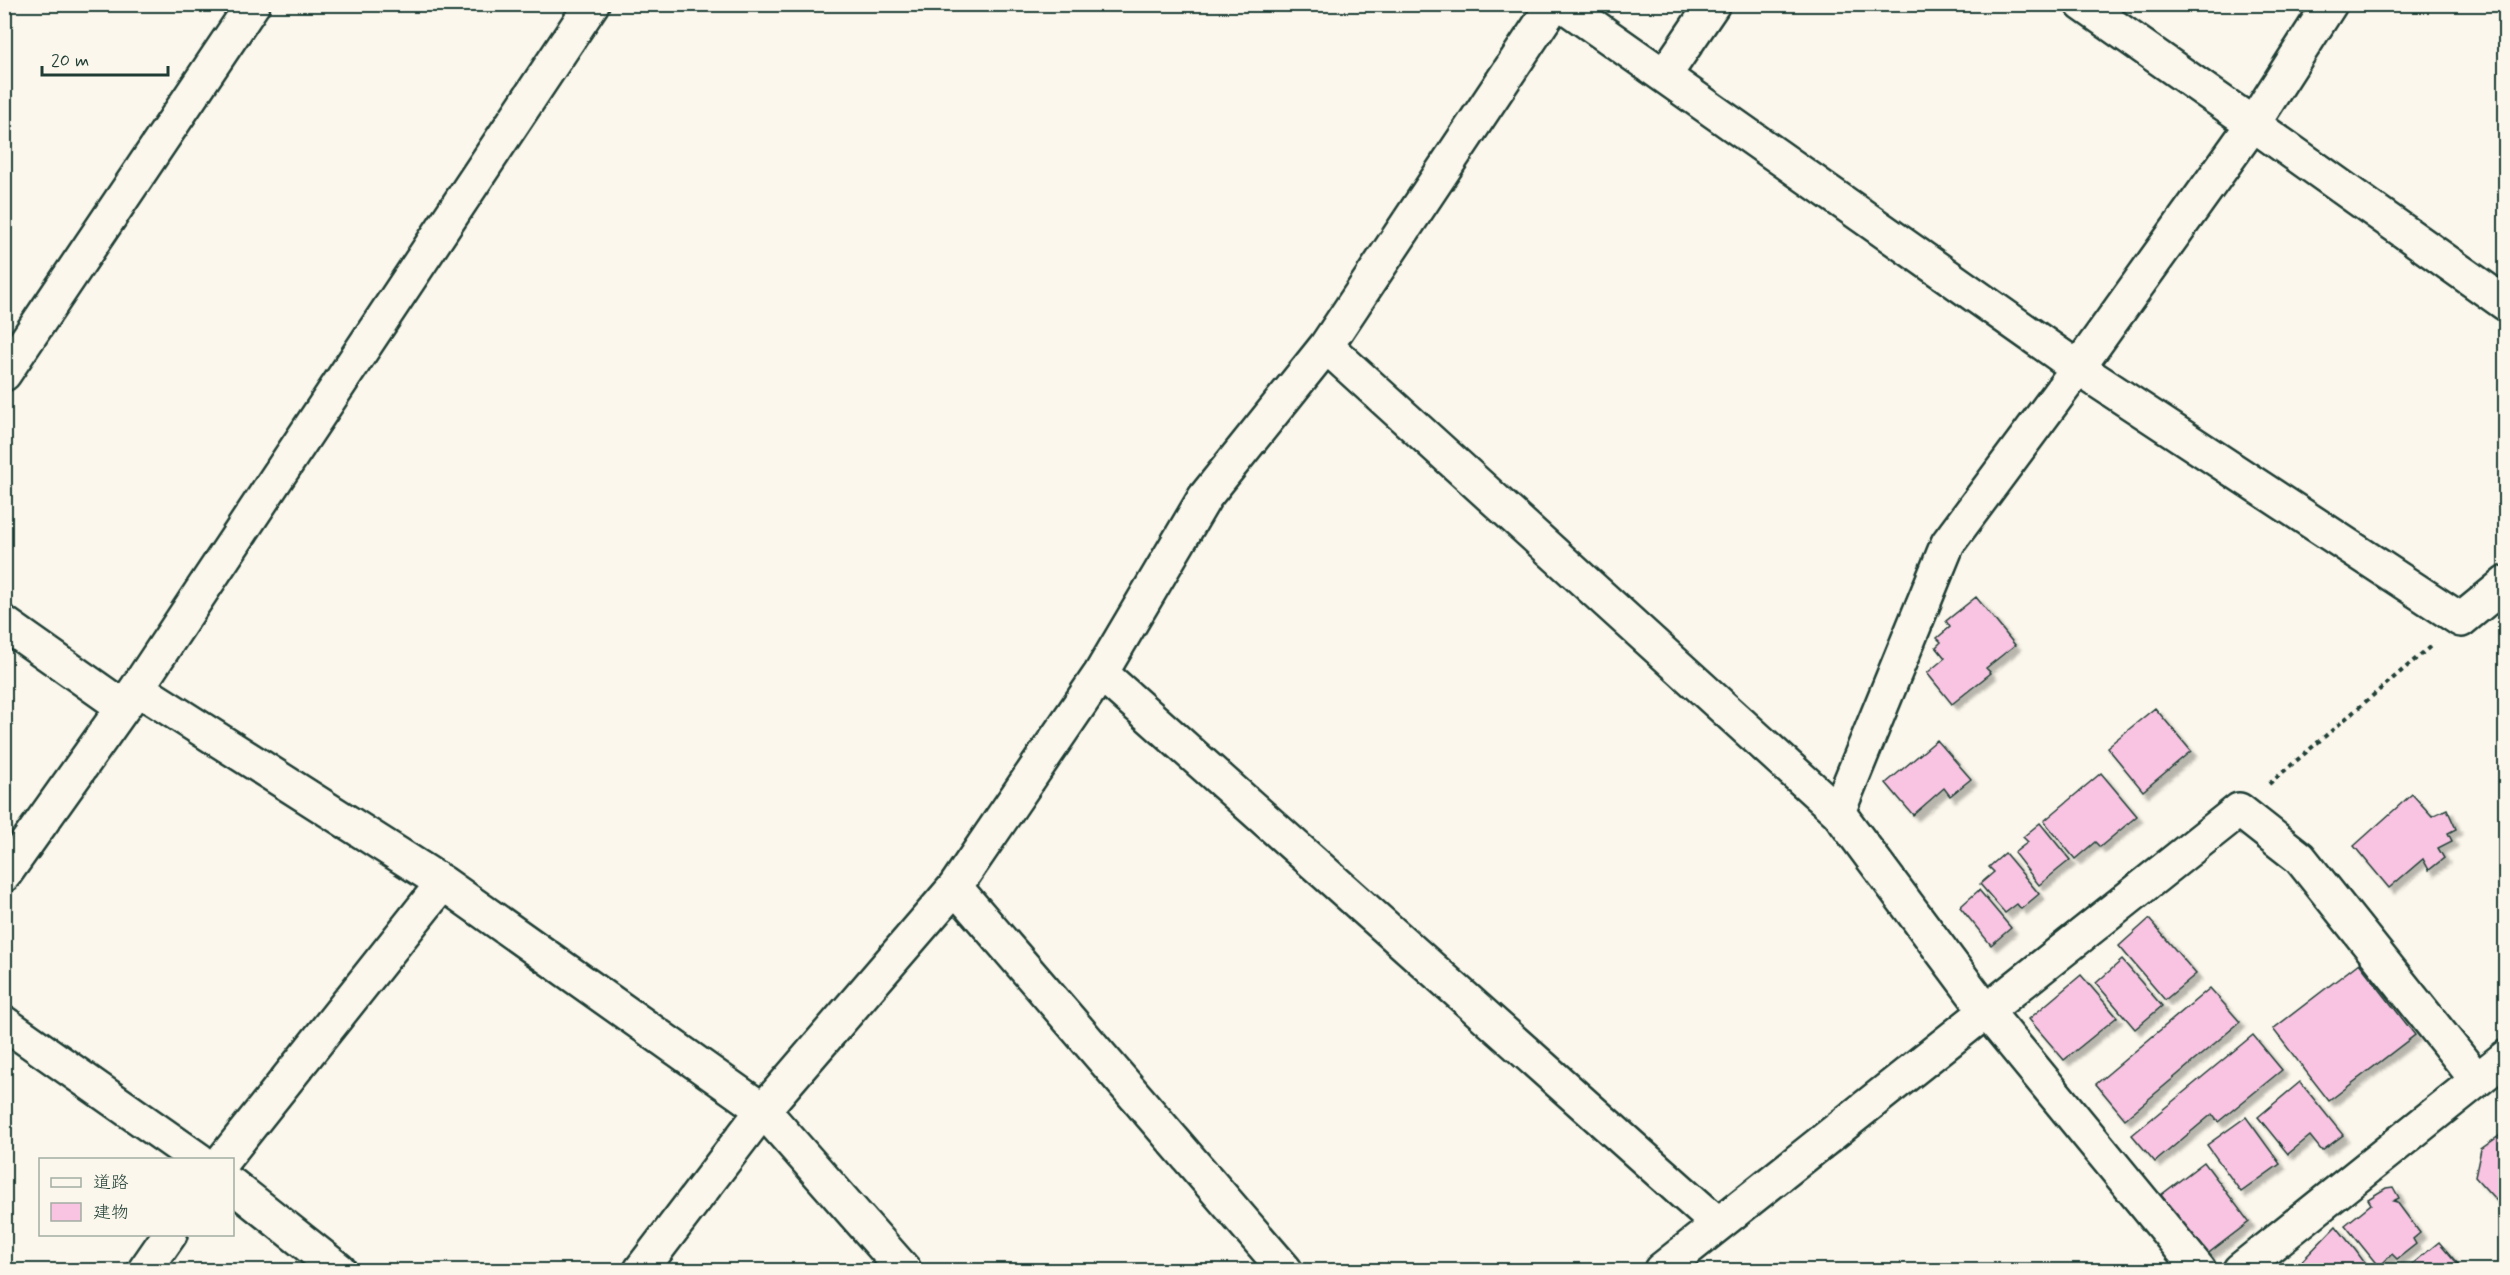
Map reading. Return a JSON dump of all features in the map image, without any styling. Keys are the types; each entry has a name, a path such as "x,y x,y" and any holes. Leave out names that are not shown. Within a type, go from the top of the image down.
{"street":[{"path":"4,374 253,4"},
{"path":"4,875 130,698 592,4"},
{"path":"641,1270 764,1110 955,887 1101,673 1205,497 1326,346 1554,4"},
{"path":"1562,4 2078,368 2461,620 2505,583"},
{"path":"1664,76 1713,4"},
{"path":"2082,4 2505,304"},
{"path":"1838,812 1948,543 2078,368 2253,124 2330,4"},
{"path":"1326,346 1838,812 1987,1012 2199,1270"},
{"path":"4,623 443,883 764,1110 904,1270"},
{"path":"1101,673 1718,1224"},
{"path":"1660,1270 2239,810 2300,858 2477,1080"},
{"path":"225,1158 443,883"},
{"path":"955,887 1285,1270"},
{"path":"4,1023 197,1158"},
{"path":"2240,1270 2505,1057"},
{"path":"234,1187 339,1270"},
{"path":"145,1270 169,1236"}],"path":[{"path":"2239,810 2461,620"}],"building":[{"path":"1976,597 2015,645 1986,668 1991,673 1952,704 1927,673 1945,658 1936,647 1941,642 1937,638 1950,627 1946,621"},
{"path":"2155,708 2191,751 2143,791 2107,747"},
{"path":"1937,740 1971,779 1950,796 1944,788 1913,815 1886,783"},
{"path":"2101,773 2137,816 2100,847 2095,842 2075,859 2044,821"},
{"path":"2412,794 2432,816 2447,809 2456,829 2448,833 2452,841 2438,848 2444,858 2429,870 2423,859 2389,888 2354,846"},
{"path":"2040,823 2070,860 2039,885 2014,853 2028,842 2023,837"},
{"path":"2005,853 2039,894 2021,909 2017,904 2005,913 1980,884 1994,872 1989,867"},
{"path":"1979,890 2011,928 1991,945 1960,907"},
{"path":"2149,919 2196,974 2165,1000 2119,946"},
{"path":"2122,960 2162,1006 2135,1029 2096,983"},
{"path":"2359,963 2415,1035 2329,1101 2273,1029"},
{"path":"2081,975 2117,1017 2064,1060 2029,1019"},
{"path":"2210,988 2240,1022 2125,1119 2096,1084"},
{"path":"2253,1035 2282,1070 2218,1122 2212,1114 2155,1162 2132,1135"},
{"path":"2300,1082 2343,1135 2322,1151 2310,1136 2288,1154 2258,1117"},
{"path":"2246,1117 2280,1164 2241,1192 2207,1145"},
{"path":"2506,1131 2506,1211 2475,1177 2481,1149"},
{"path":"2204,1162 2249,1222 2206,1255 2161,1195"},
{"path":"2393,1187 2399,1198 2393,1201 2397,1202 2420,1233 2413,1239 2416,1244 2397,1259 2392,1254 2379,1267 2345,1225 2371,1204 2368,1199 2386,1188"},
{"path":"2336,1226 2370,1270 2335,1270 2334,1268 2311,1270 2302,1261"},
{"path":"2439,1242 2463,1270 2405,1270"}]}
